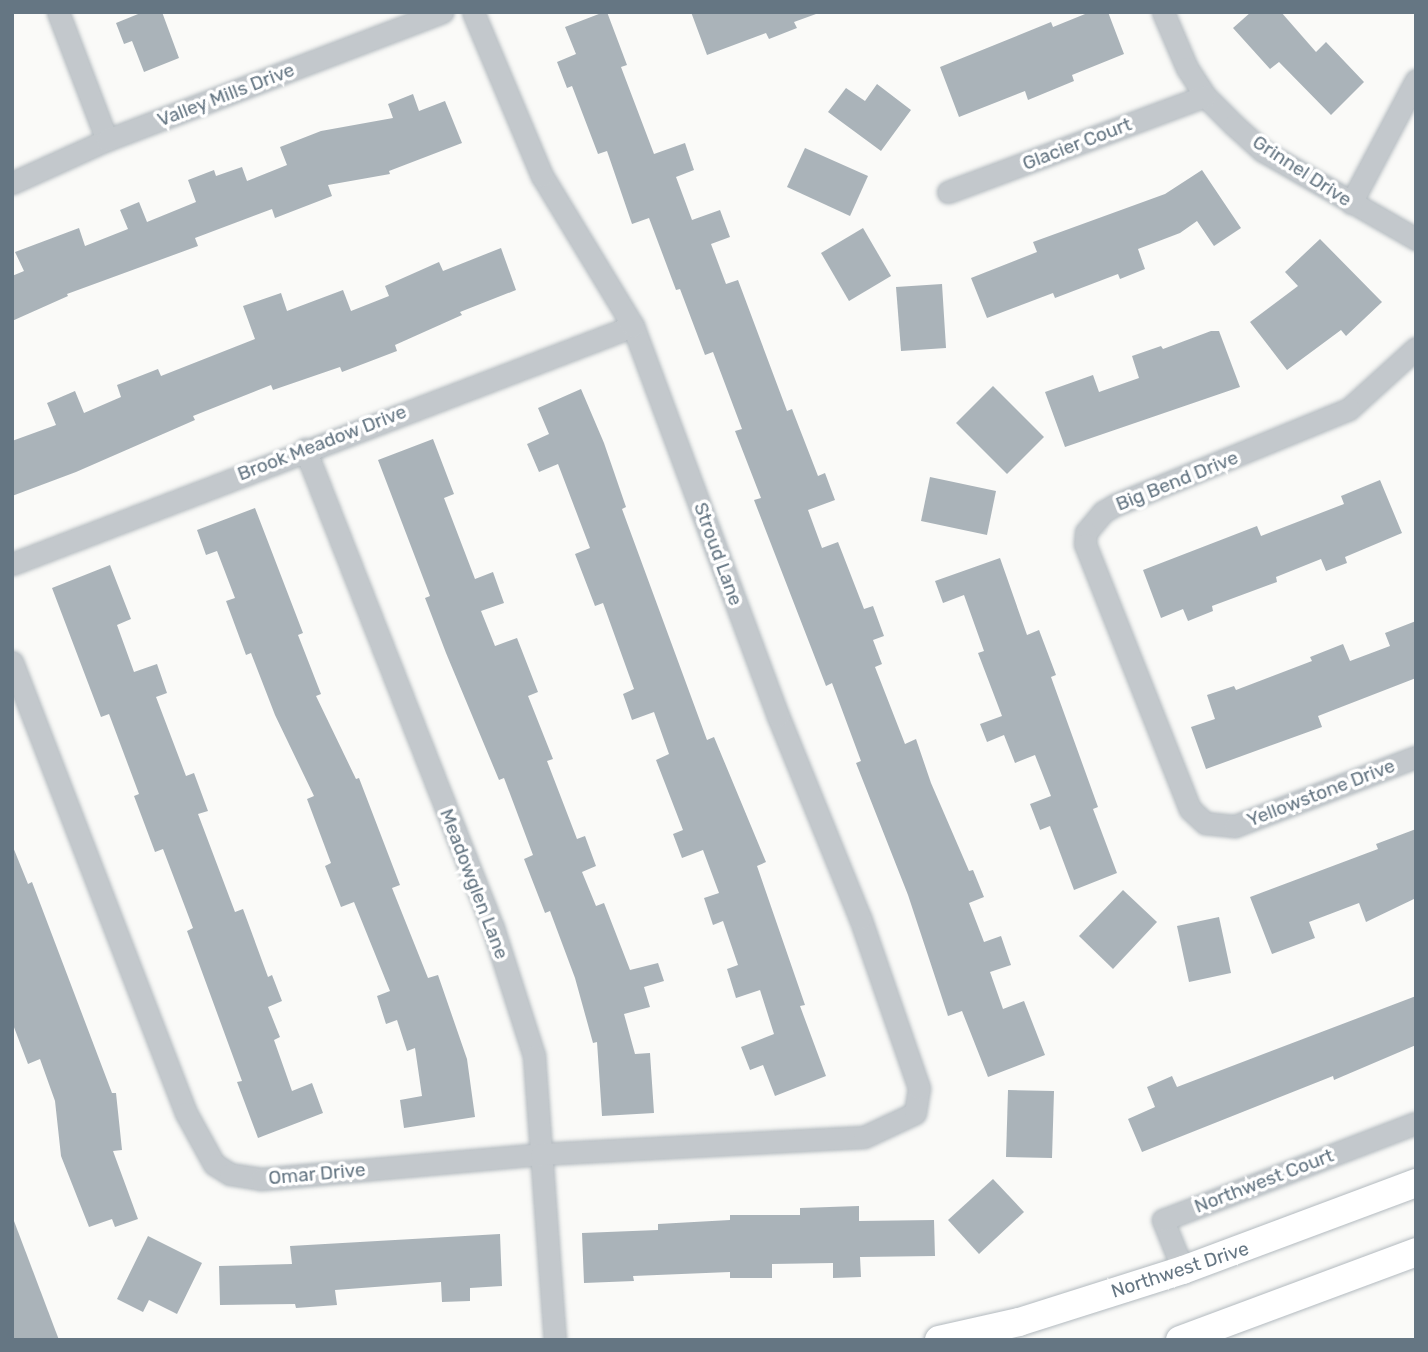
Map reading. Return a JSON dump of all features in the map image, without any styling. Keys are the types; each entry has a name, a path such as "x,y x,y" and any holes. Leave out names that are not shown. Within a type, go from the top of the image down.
{"main road":[{"name":"Northwest Drive","path":"939,1340 1019,1322 1183,1270 1416,1183"},
{"path":"1180,1340 1416,1252"}],"street":[{"path":"58,12 107,140"},
{"name":"Valley Mills Drive","path":"12,183 107,140 442,12"},
{"name":"Stroud Lane","path":"473,12 542,176 632,326 778,716 860,918 919,1088 915,1113"},
{"name":"Grinnel Drive","path":"1163,12 1187,68 1205,96 1264,151 1416,239"},
{"path":"1352,204 1416,80"},
{"name":"Glacier Court","path":"948,192 1205,96"},
{"name":"Brook Meadow Drive","path":"12,564 632,326"},
{"name":"Big Bend Drive","path":"1190,809 1085,544 1086,532 1103,512 1115,505 1349,409 1416,348"},
{"name":"Meadowglen Lane","path":"306,449 493,928 534,1056 555,1340"},
{"name":"Omar Drive","path":"12,662 186,1113 215,1164 230,1174 261,1179 541,1154 864,1137 915,1113"},
{"name":"Yellowstone Drive","path":"1190,809 1205,823 1235,826 1416,757"},
{"name":"Northwest Court","path":"1183,1270 1163,1220 1416,1123"}],"building":[{"path":"143,12 162,12 179,58 144,72 132,41 124,44 116,23"},
{"path":"607,12 627,65 621,67 654,154 685,143 694,170 676,177 692,220 720,210 730,237 711,244 726,284 738,280 787,411 792,409 818,476 825,473 835,500 808,510 822,548 838,542 864,609 873,606 884,636 873,640 882,664 875,667 905,744 916,739 931,783 969,871 973,870 984,897 969,903 984,942 1001,936 1011,965 990,972 1003,1009 1024,1001 1045,1055 988,1077 962,1011 948,1016 908,895 856,763 861,761 832,683 826,686 754,500 761,498 735,431 742,429 713,352 705,355 680,289 676,290 649,218 632,224 607,151 598,154 572,86 567,88 557,62 576,54 565,27"},
{"path":"691,12 816,14 794,22 797,28 769,39 766,33 707,55"},
{"path":"1090,12 1108,12 1124,54 1072,75 1074,81 1028,100 1025,91 959,117 940,67 1051,22 1053,27"},
{"path":"1251,12 1281,12 1316,52 1326,42 1364,82 1331,115 1279,62 1270,69 1233,28"},
{"path":"877,84 911,110 881,151 828,112 846,88 865,101"},
{"path":"413,94 419,111 445,101 462,143 389,171 390,174 328,185 332,196 275,218 272,209 195,238 198,246 67,294 68,296 12,321 12,276 24,271 15,252 79,228 85,246 128,229 120,210 139,202 147,222 196,202 188,180 214,170 216,176 242,167 247,181 287,165 280,147 321,131 393,118 388,104"},
{"path":"805,148 868,176 850,216 787,187"},
{"path":"1202,170 1241,228 1214,246 1197,221 1180,233 1138,249 1145,269 1120,279 1118,274 1055,298 1053,293 987,318 971,278 1037,252 1033,242 1165,194"},
{"path":"863,228 891,276 849,301 821,253"},
{"path":"1320,239 1382,302 1346,336 1341,330 1287,370 1250,322 1298,286 1285,272"},
{"path":"501,248 516,290 460,312 462,315 395,345 397,351 342,372 340,367 273,390 271,385 193,416 195,420 76,472 12,496 12,441 56,425 47,403 75,391 84,413 121,397 117,385 158,369 161,376 255,339 243,306 281,293 287,311 343,290 351,311 389,296 385,286 439,262 443,271"},
{"path":"942,284 946,348 901,351 896,287"},
{"path":"1211,331 1219,331 1240,387 1065,447 1045,392 1093,375 1099,392 1139,378 1132,356 1161,346 1163,349"},
{"path":"993,386 1044,437 1007,474 956,423"},
{"path":"581,389 604,443 626,507 622,509 707,740 714,737 766,862 757,866 805,1005 800,1006 826,1076 775,1096 763,1065 750,1070 741,1047 774,1034 760,990 736,998 727,969 738,965 723,921 713,925 704,898 719,893 703,850 682,858 673,834 683,830 656,760 669,754 654,712 632,720 623,694 634,689 603,603 595,606 575,554 590,548 558,464 539,472 527,444 549,434 538,408"},
{"path":"433,439 454,494 444,498 475,579 493,572 504,603 481,611 495,646 517,638 538,692 528,696 553,759 547,761 577,839 585,836 596,866 582,872 596,906 604,903 630,970 658,963 664,981 644,987 650,1007 624,1014 635,1054 650,1053 654,1113 602,1116 597,1042 593,1043 575,978 550,911 545,913 524,859 533,855 504,778 499,780 446,653 425,598 430,596 378,460"},
{"path":"930,477 996,491 987,535 921,521"},
{"path":"1380,480 1402,533 1345,557 1347,563 1326,571 1321,559 1276,577 1277,582 1212,606 1213,611 1188,621 1183,609 1161,618 1143,570 1257,526 1261,536 1344,504 1341,496"},
{"path":"255,508 303,633 298,635 321,694 316,696 356,779 359,778 400,885 392,888 428,978 438,975 467,1059 475,1117 404,1128 400,1100 422,1096 415,1048 407,1051 397,1020 386,1024 377,996 390,991 354,902 341,907 325,866 331,863 307,799 314,796 275,715 251,653 246,655 226,601 235,598 217,551 206,555 197,530"},
{"path":"1000,558 1027,635 1039,630 1056,675 1051,677 1098,807 1093,809 1117,873 1074,890 1050,826 1040,830 1030,804 1051,796 1035,755 1015,763 1004,735 987,742 980,724 1002,716 978,653 984,651 964,595 943,603 935,581"},
{"path":"110,565 131,619 117,625 134,672 157,664 167,693 156,697 186,776 194,773 208,811 198,814 235,912 243,909 268,977 272,975 282,1001 268,1007 280,1037 274,1040 292,1091 312,1083 323,1113 258,1138 237,1082 242,1081 187,931 193,928 163,849 155,852 134,796 139,794 109,714 101,717 52,588"},
{"path":"1416,621 1416,678 1318,716 1322,727 1206,769 1191,727 1215,719 1207,695 1234,686 1236,690 1312,661 1310,657 1343,644 1350,661 1390,646 1385,633"},
{"path":"1416,829 1416,898 1366,922 1359,903 1309,922 1315,938 1272,954 1250,897 1378,849 1376,844"},
{"path":"13,847 28,884 32,882 112,1093 116,1093 122,1150 113,1151 138,1219 115,1227 112,1219 89,1227 61,1156 55,1101 40,1059 28,1064 12,1022"},
{"path":"1123,890 1157,922 1113,969 1079,936"},
{"path":"1219,917 1231,973 1189,982 1177,926"},
{"path":"1416,996 1416,1045 1334,1080 1333,1076 1142,1152 1128,1119 1155,1107 1147,1087 1172,1076 1177,1087"},
{"path":"1008,1090 1054,1091 1052,1158 1006,1157"},
{"path":"993,1179 1024,1212 979,1254 948,1220"},
{"path":"859,1206 859,1221 934,1220 935,1256 860,1257 861,1277 833,1278 833,1263 772,1264 772,1278 730,1278 730,1272 633,1276 634,1281 584,1283 582,1233 658,1230 658,1224 730,1220 730,1215 800,1215 800,1208"},
{"path":"14,1221 59,1340 12,1340"},
{"path":"500,1234 502,1286 470,1288 470,1301 442,1302 441,1282 335,1290 337,1305 296,1308 295,1304 220,1305 219,1266 292,1264 290,1246"},
{"path":"148,1236 202,1263 177,1314 149,1300 143,1312 117,1299"}]}
